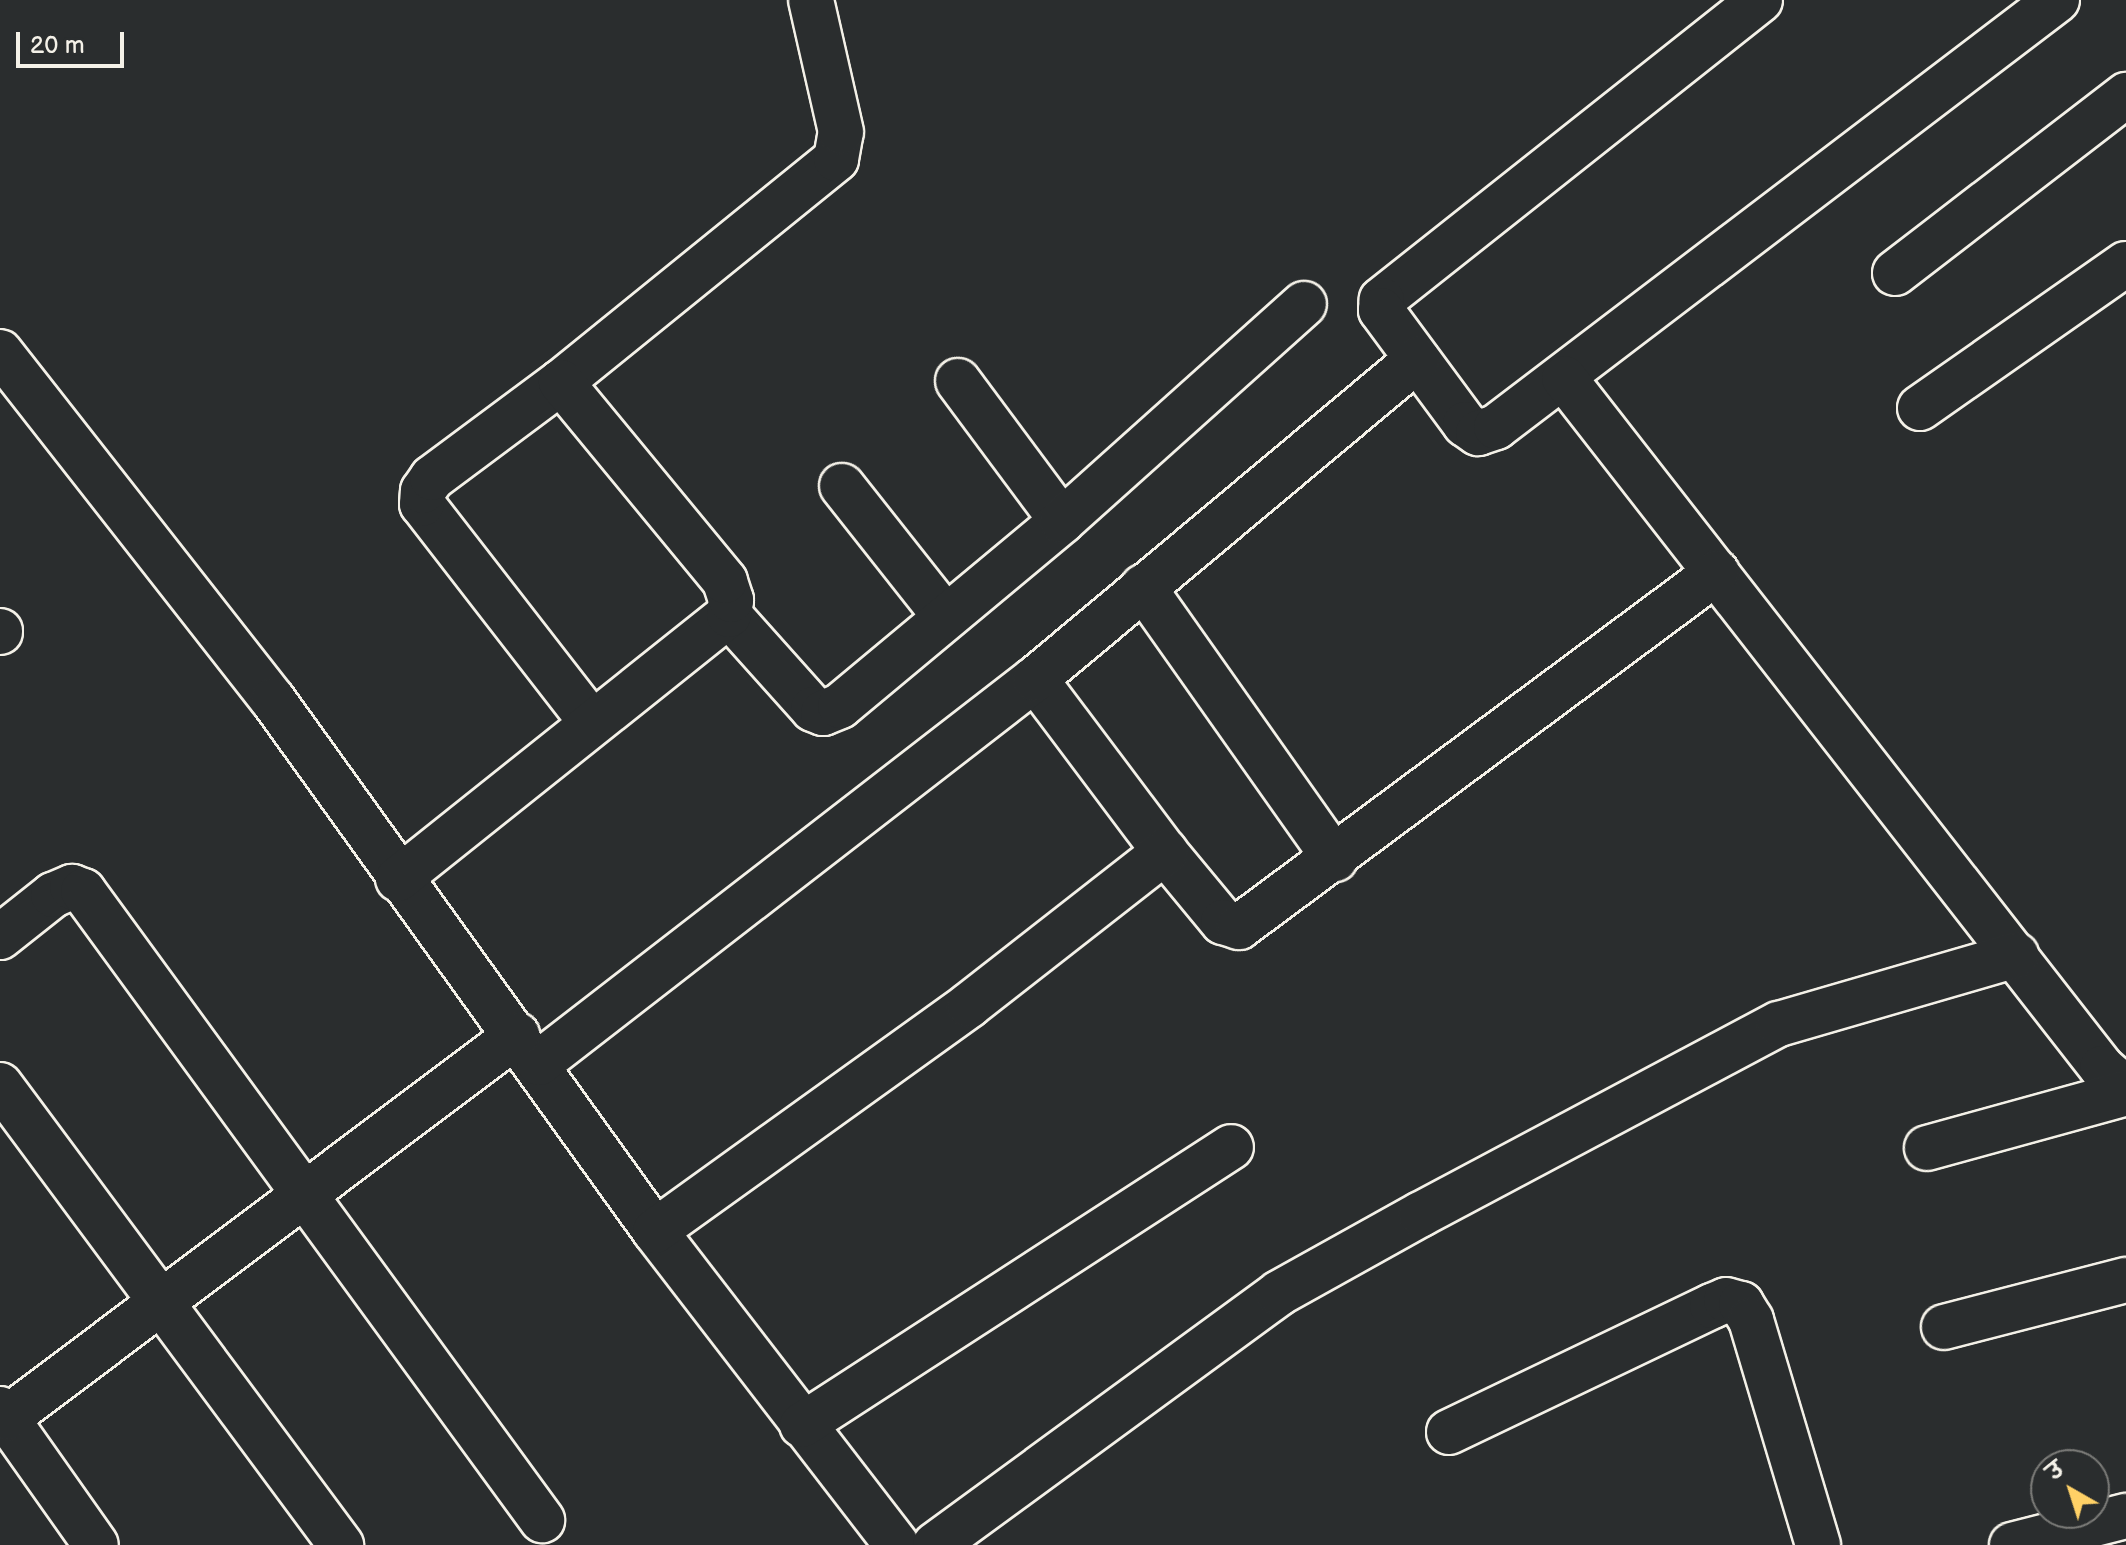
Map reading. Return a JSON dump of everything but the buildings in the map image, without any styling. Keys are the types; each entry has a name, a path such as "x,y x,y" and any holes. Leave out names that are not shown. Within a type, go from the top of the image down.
{"street":[{"path":"592,723 422,504 432,478 561,382 836,159 841,132 811,0"},
{"path":"1760,0 1391,288 1381,310 1465,424 1478,433 1496,427 1564,378 2057,0"},
{"path":"1895,273 2126,95"},
{"path":"1920,408 2126,264"},
{"path":"729,615 813,709 823,713 840,706 944,615 1062,521 1304,304"},
{"path":"0,352 273,700 398,879 528,1049 655,1231 897,1545"},
{"path":"96,1545 4,1414 166,1303 308,1198 528,1049 1035,679 1417,360"},
{"path":"1564,378 2102,1068 2126,1091"},
{"path":"958,381 1062,521"},
{"path":"398,879 729,615 731,600 725,581 561,382"},
{"path":"842,486 944,615"},
{"path":"1035,679 1165,852 1223,922 1239,927 1335,859 1717,572"},
{"path":"1143,587 1335,859"},
{"path":"655,1231 969,1005 1165,852"},
{"path":"0,937 53,895 72,887 83,891 542,1520"},
{"path":"935,1545 1279,1293 1421,1214 1779,1024 2016,955"},
{"path":"0,1085 166,1303 341,1545"},
{"path":"1927,1148 2126,1091"},
{"path":"802,1425 1231,1147"},
{"path":"1944,1327 2126,1280"},
{"path":"1449,1432 1712,1306 1726,1300 1741,1304 1751,1320 1818,1545"},
{"path":"2012,1545 2126,1516"}]}
